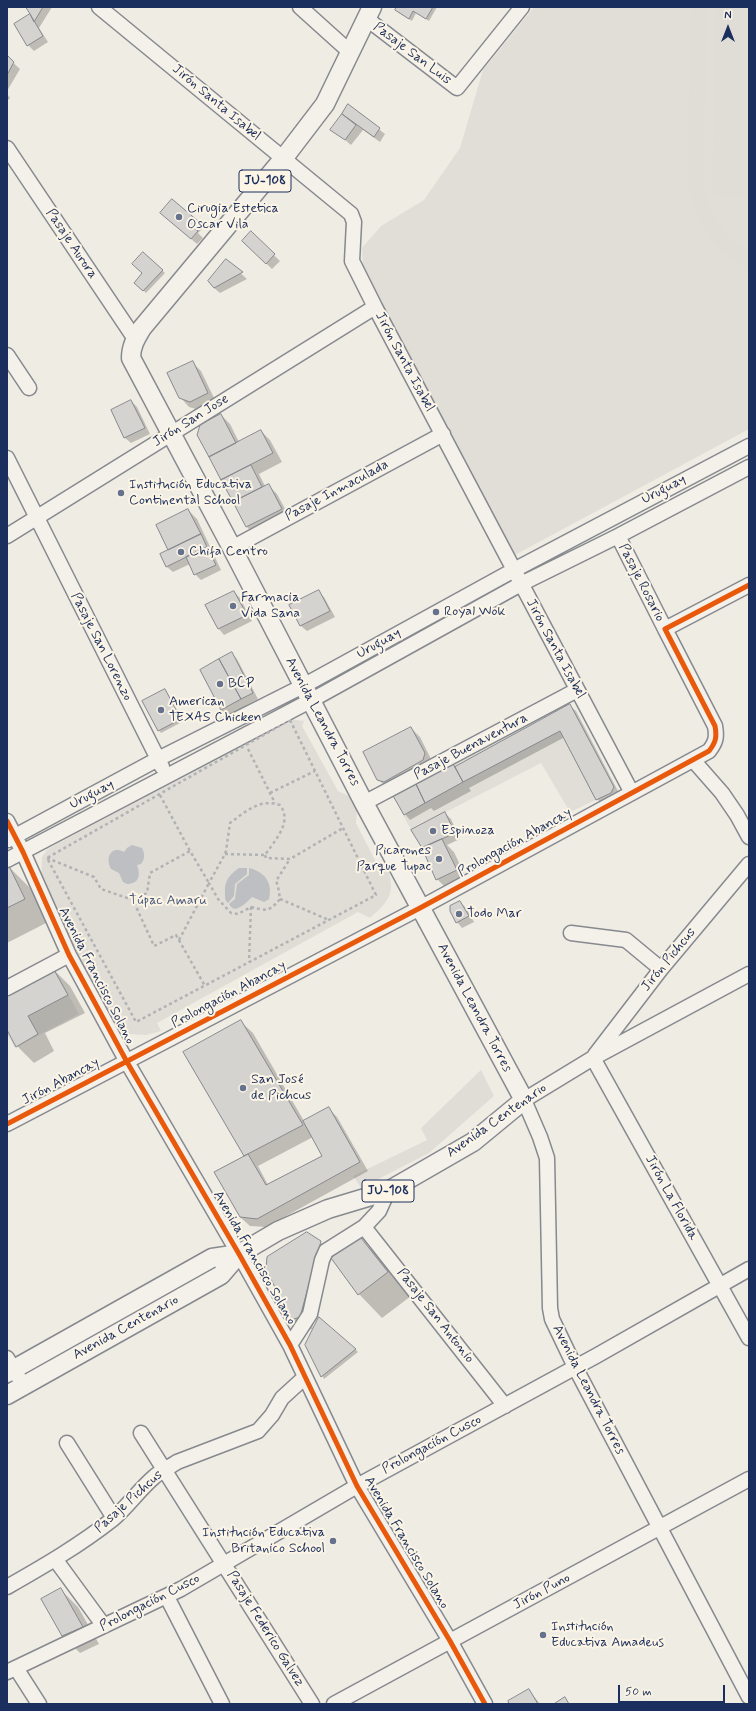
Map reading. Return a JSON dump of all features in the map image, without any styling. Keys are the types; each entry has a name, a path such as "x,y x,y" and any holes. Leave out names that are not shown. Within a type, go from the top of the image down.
{"main road":[{"name":"JU-108","path":"135,339 142,328 283,159 325,104 369,13"},
{"name":"Avenida Leandra Torres","path":"135,339 131,349 131,358 232,548 364,803 524,1100"},
{"name":"Avenida Centenario","path":"7,1395 221,1275 238,1254 278,1231 328,1209 388,1191 473,1142 524,1100"},
{"name":"Avenida Centenario","path":"9,1367 212,1258 238,1254"}],"street":[{"name":"Jirón Santa Isabel","path":"99,7 350,214 354,222 352,261 632,793"},
{"path":"300,7 350,53"},
{"name":"Pasaje San Luis","path":"369,13 457,88 522,7"},
{"name":"Pasaje Aurora","path":"7,148 135,339"},
{"name":"Jirón San Jose","path":"7,536 375,306"},
{"path":"7,355 29,388"},
{"name":"Pasaje Inmaculada","path":"232,548 443,434"},
{"name":"Uruguay","path":"7,860 166,775 514,570 749,446"},
{"name":"Pasaje San Lorenzo","path":"7,458 166,775"},
{"name":"Uruguay","path":"11,838 158,759 306,693 618,536 749,467"},
{"name":"Pasaje Rosario","path":"618,536 665,629"},
{"path":"665,629 749,585"},
{"name":"Prolongación Abancay","path":"127,1062 420,908 709,751 715,743 715,726 665,629"},
{"name":"Pasaje Buenaventura","path":"364,803 577,690"},
{"path":"693,760 722,793 737,815 749,837"},
{"name":"Avenida Francisco Solano","path":"7,821 11,838 23,852 69,955 127,1062 290,1345 357,1486 450,1641 485,1704"},
{"name":"Jirón Pichcus","path":"593,1058 661,969 749,864"},
{"path":"571,933 626,940 661,969"},
{"path":"7,988 69,955"},
{"name":"Avenida Centenario","path":"524,1100 593,1058 749,974"},
{"name":"Jirón La Florida","path":"593,1058 749,1338"},
{"name":"Jirón Abancay","path":"7,1124 127,1062"},
{"name":"Avenida Leandra Torres","path":"524,1100 540,1137 546,1158 552,1319 575,1367 749,1697"},
{"path":"290,1345 310,1314 322,1260 326,1251 364,1227 379,1211 388,1191"},
{"name":"Pasaje San Antonio","path":"364,1227 505,1406"},
{"name":"Prolongación Cusco","path":"11,1670 167,1597 357,1486 505,1406 749,1269"},
{"path":"9,1367 23,1386"},
{"name":"Pasaje Pichcus","path":"7,1587 94,1534 126,1508 154,1477 177,1462 258,1431 272,1415 282,1398 305,1377"},
{"name":"Pasaje Federico Galvez","path":"142,1433 312,1704"},
{"path":"67,1443 114,1518"},
{"name":"Jirón Puno","path":"334,1704 749,1479"},
{"path":"55,1559 104,1626"},
{"path":"167,1597 222,1704"},
{"path":"11,1670 39,1704"}],"path":[{"path":"290,720 376,895 136,1022 47,858 290,720"},
{"path":"246,745 275,803"},
{"path":"270,793 315,771"},
{"path":"160,794 190,851 218,899 231,913 238,914 251,907 262,911 269,910 280,899 280,893 276,881 290,860 343,828"},
{"path":"179,940 225,854 230,823 253,806 263,803 275,803 280,805 284,810 284,826 265,855"},
{"path":"47,858 94,877 101,889 133,900 147,893 150,873 190,851"},
{"path":"225,854 265,855 266,858 290,860"},
{"path":"280,899 330,920"},
{"path":"133,900 154,946 176,935 204,986"},
{"path":"248,962 251,907"}],"shaded area":[{"path":"534,7 749,7 749,429 513,556 363,267 362,248 381,226 424,200 460,148 483,70"},
{"path":"568,700 614,787 611,793 570,812 541,763 411,830 392,794"},
{"path":"132,845 142,848 144,856 141,864 137,865 139,872 138,878 131,884 127,884 123,882 119,873 111,869 109,865 109,857 113,851 119,850 124,852"},
{"path":"239,868 247,868 247,874 235,884 234,896 228,903 225,897 225,885 232,873"},
{"path":"249,868 263,875 269,883 269,899 264,902 252,897 241,907 236,909 232,908 229,904 235,899 237,884 249,875"},
{"path":"53,967 79,1014 15,1048 7,1034 7,991"}],"green space":[{"path":"691,7 707,7 704,180 708,203 717,222 723,230 749,252 749,267 735,260 714,243 700,221 691,195 688,180"},
{"path":"715,7 749,7 749,198 713,197"},
{"name":"Túpac Amaru","path":"290,719 304,721 302,726 338,791 351,797 357,810 356,823 381,872 388,870 391,885 389,897 382,907 370,918 358,912 157,1023 161,1031 146,1035 128,1034 109,1021 41,878 42,857 48,849"},
{"path":"481,1070 494,1096 429,1153 361,1188 353,1176 427,1140 421,1128"}],"building":[{"path":"26,7 43,7 34,22 30,14"},
{"path":"397,7 433,7 426,19 413,11 409,19 395,10"},
{"path":"30,14 43,36 27,46 14,24"},
{"path":"7,55 14,62 7,75"},
{"path":"348,104 380,128 374,137 342,114"},
{"path":"342,114 356,125 345,140 330,130"},
{"name":"Cirugia Estetica Oscar Vila","path":"172,199 198,221 193,227 198,231 191,239 160,213"},
{"path":"251,231 275,254 266,264 242,241"},
{"path":"143,252 163,270 143,291 134,283 142,273 132,264"},
{"path":"226,259 243,272 214,288 208,281"},
{"path":"193,361 208,393 190,402 179,398 167,373"},
{"path":"131,400 145,428 124,438 111,410"},
{"path":"221,414 236,443 209,457 197,435 200,425"},
{"path":"261,430 273,453 221,480 209,457"},
{"path":"251,465 262,487 233,502 221,480"},
{"path":"269,484 282,509 246,527 233,502"},
{"path":"188,509 201,534 168,550 156,525"},
{"name":"Chifa Centro","path":"201,534 207,547 166,567 160,554"},
{"path":"207,547 216,565 194,575 186,557"},
{"path":"319,590 330,611 300,626 289,605"},
{"path":"234,591 247,615 218,629 205,605"},
{"path":"232,652 253,693 241,699 219,659"},
{"name":"BCP","path":"219,659 241,699 221,710 200,670"},
{"name":"American TEXAS Chicken","path":"165,689 181,719 158,731 142,701"},
{"path":"570,704 614,787 611,793 596,800 560,731 463,782 455,767"},
{"path":"411,727 425,753 423,760 384,782 377,780 363,752"},
{"path":"452,762 463,782 425,803 415,782"},
{"path":"415,782 425,803 404,815 392,794"},
{"name":"Espinoza","path":"445,812 455,833 422,848 411,830"},
{"name":"Picarones Parque Tupac","path":"442,839 457,870 436,880 422,848"},
{"path":"9,866 25,899 7,908 7,867"},
{"name":"Todo Mar","path":"460,901 469,916 456,923 450,911 450,906"},
{"path":"53,968 68,995 28,1016 38,1034 16,1047 7,1030 7,992"},
{"name":"San José de Pichcus","path":"241,1020 303,1125 244,1156 183,1052"},
{"path":"329,1107 360,1162 257,1219 240,1217 214,1172 248,1154 266,1185 322,1156 303,1121"},
{"path":"307,1232 321,1241 300,1317 291,1320 266,1269 267,1257"},
{"path":"361,1238 388,1272 358,1295 331,1258"},
{"path":"319,1317 356,1349 321,1377 305,1345"},
{"path":"61,1588 83,1627 62,1636 41,1599"},
{"path":"529,1689 538,1704 509,1704 508,1701"},
{"path":"565,1697 569,1704 554,1704"}],"cycle path":[{"path":"7,1124 420,908 709,751 715,739 715,726 665,629 749,585"},
{"path":"7,821 23,852 69,955 127,1062 239,1254 290,1345 357,1486 450,1641 485,1704"}],"place":[{"name":"Cirugia Estetica Oscar Vila","path":"179,217"},
{"name":"Institución Educativa Continental School","path":"121,493"},
{"name":"Chifa Centro","path":"181,552"},
{"name":"Farmacia Vida Sana","path":"233,606"},
{"name":"Royal Wok","path":"436,612"},
{"name":"BCP","path":"220,684"},
{"name":"American TEXAS Chicken","path":"161,710"},
{"name":"Espinoza","path":"433,831"},
{"name":"Picarones Parque Tupac","path":"439,859"},
{"name":"Todo Mar","path":"459,914"},
{"name":"San José de Pichcus","path":"243,1088"},
{"name":"Institución Educativa Britanico School","path":"333,1541"},
{"name":"Institución Educativa Amadeus","path":"543,1635"}]}
